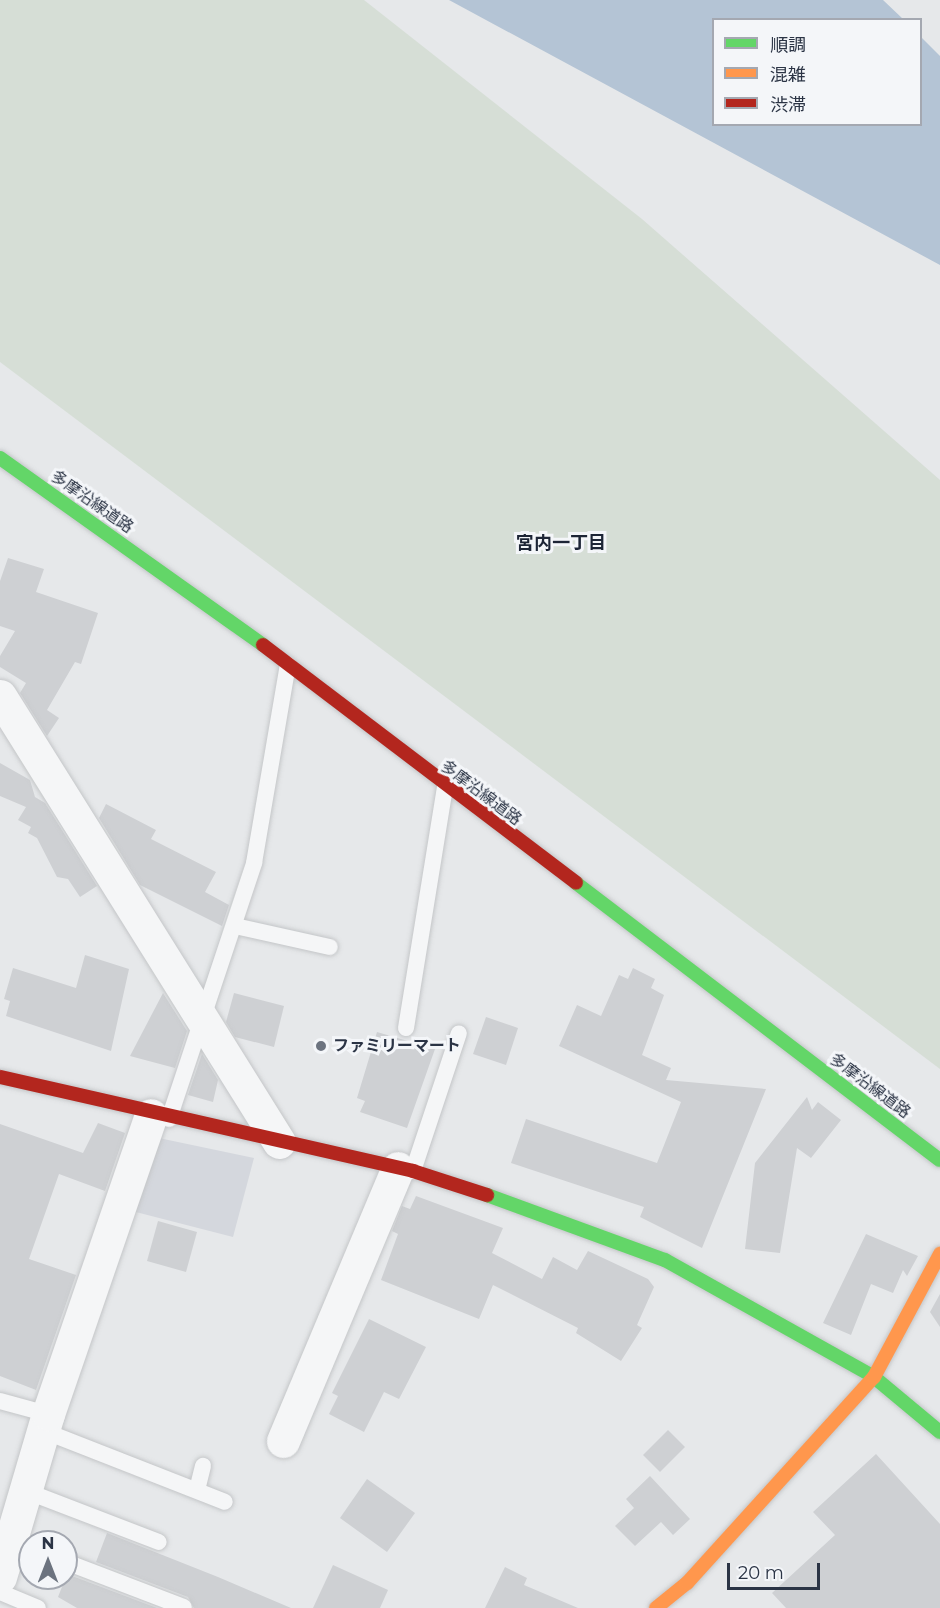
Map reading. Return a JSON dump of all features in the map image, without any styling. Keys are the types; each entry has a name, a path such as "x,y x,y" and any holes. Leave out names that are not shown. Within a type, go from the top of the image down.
{"street":[{"name":"多摩沿線道路","path":"0,458 288,665 445,788 940,1160"},
{"path":"0,696 279,1142"},
{"path":"0,741 40,760"},
{"path":"0,1077 160,1117 406,1169 638,1248 874,1377 940,1432"},
{"path":"0,1577 46,1422 160,1117"},
{"path":"283,1441 406,1169"},
{"path":"656,1608 687,1583 874,1377 940,1254"}],"lane":[{"path":"160,1117 235,926 254,863 288,665"},
{"path":"406,1028 445,788"},
{"path":"235,926 330,947"},
{"path":"406,1169 459,1033"},
{"path":"0,1401 225,1502"},
{"path":"197,1490 203,1466"},
{"path":"26,1491 159,1542"},
{"path":"78,1567 184,1607"},
{"path":"0,1592 38,1608"}],"shaded area":[{"path":"0,0 364,0 642,219 940,480 940,1069 0,362"},
{"path":"154,1137 254,1158 233,1237 128,1210"}],"water":[{"path":"449,0 883,0 902,18 712,18 712,126 922,126 922,38 940,56 940,265"}],"building":[{"path":"8,558 44,569 36,592 98,613 81,664 75,662 47,710 59,718 47,736 20,693 26,683 0,667 0,656 15,631 0,626 0,581"},
{"path":"0,763 30,780 35,797 45,803 97,886 80,897 68,879 57,877 37,838 28,833 31,827 18,820 26,807 0,796"},
{"path":"106,804 156,830 151,839 216,872 205,892 229,905 222,926 140,885 99,818"},
{"path":"85,955 129,969 111,1051 6,1016 10,1001 4,999 13,968 76,988"},
{"path":"633,968 655,979 651,988 664,995 642,1055 671,1068 666,1080 766,1089 702,1248 640,1217 644,1207 511,1163 526,1119 657,1163 681,1102 559,1046 577,1005 601,1016 619,975 628,979"},
{"path":"163,993 187,1031 175,1068 130,1056"},
{"path":"234,993 284,1006 274,1047 235,1037 226,1022"},
{"path":"486,1017 518,1028 506,1065 473,1054"},
{"path":"377,1032 435,1049 407,1128 360,1112 365,1101 357,1098"},
{"path":"202,1054 218,1080 213,1102 188,1095"},
{"path":"807,1097 812,1110 818,1102 841,1120 811,1158 797,1148 780,1253 745,1249 755,1163"},
{"path":"98,1123 125,1133 105,1191 59,1174 29,1259 76,1275 36,1390 0,1376 0,1124 83,1153"},
{"path":"416,1196 503,1228 492,1253 542,1279 553,1257 577,1270 588,1251 648,1279 654,1287 637,1325 642,1328 621,1361 576,1333 578,1328 493,1285 479,1319 381,1280 398,1234 392,1231 402,1206 410,1209"},
{"path":"158,1221 197,1232 186,1272 147,1261"},
{"path":"866,1234 918,1256 907,1276 903,1270 893,1293 871,1284 851,1335 823,1323"},
{"path":"940,1294 940,1327 930,1312"},
{"path":"369,1319 426,1347 399,1399 384,1392 364,1432 329,1414 338,1396 332,1393"},
{"path":"668,1430 685,1447 660,1472 643,1455"},
{"path":"876,1454 940,1524 940,1608 786,1608 772,1593 835,1535 813,1512"},
{"path":"650,1476 690,1519 673,1535 661,1522 635,1546 615,1526 634,1508 626,1499"},
{"path":"367,1479 415,1513 387,1552 340,1518"},
{"path":"107,1533 291,1608 194,1608 188,1597 96,1562"},
{"path":"333,1565 388,1590 380,1608 313,1608"},
{"path":"505,1567 527,1578 524,1585 578,1608 485,1608"},
{"path":"78,1578 157,1608 77,1608 58,1597 61,1590 78,1590"}],"traffic: fast":[{"path":"0,458 263,645"},
{"path":"576,883 940,1160"},
{"path":"487,1195 665,1260 874,1377 940,1432"}],"traffic: slow":[{"path":"656,1608 687,1583 874,1377 940,1254"}],"traffic: jam":[{"path":"263,645 576,883"},
{"path":"0,1077 413,1171 487,1195"}],"place":[{"name":"ファミリーマート","path":"321,1046"}],"district":[{"name":"宮内一丁目","path":"561,543"}]}
